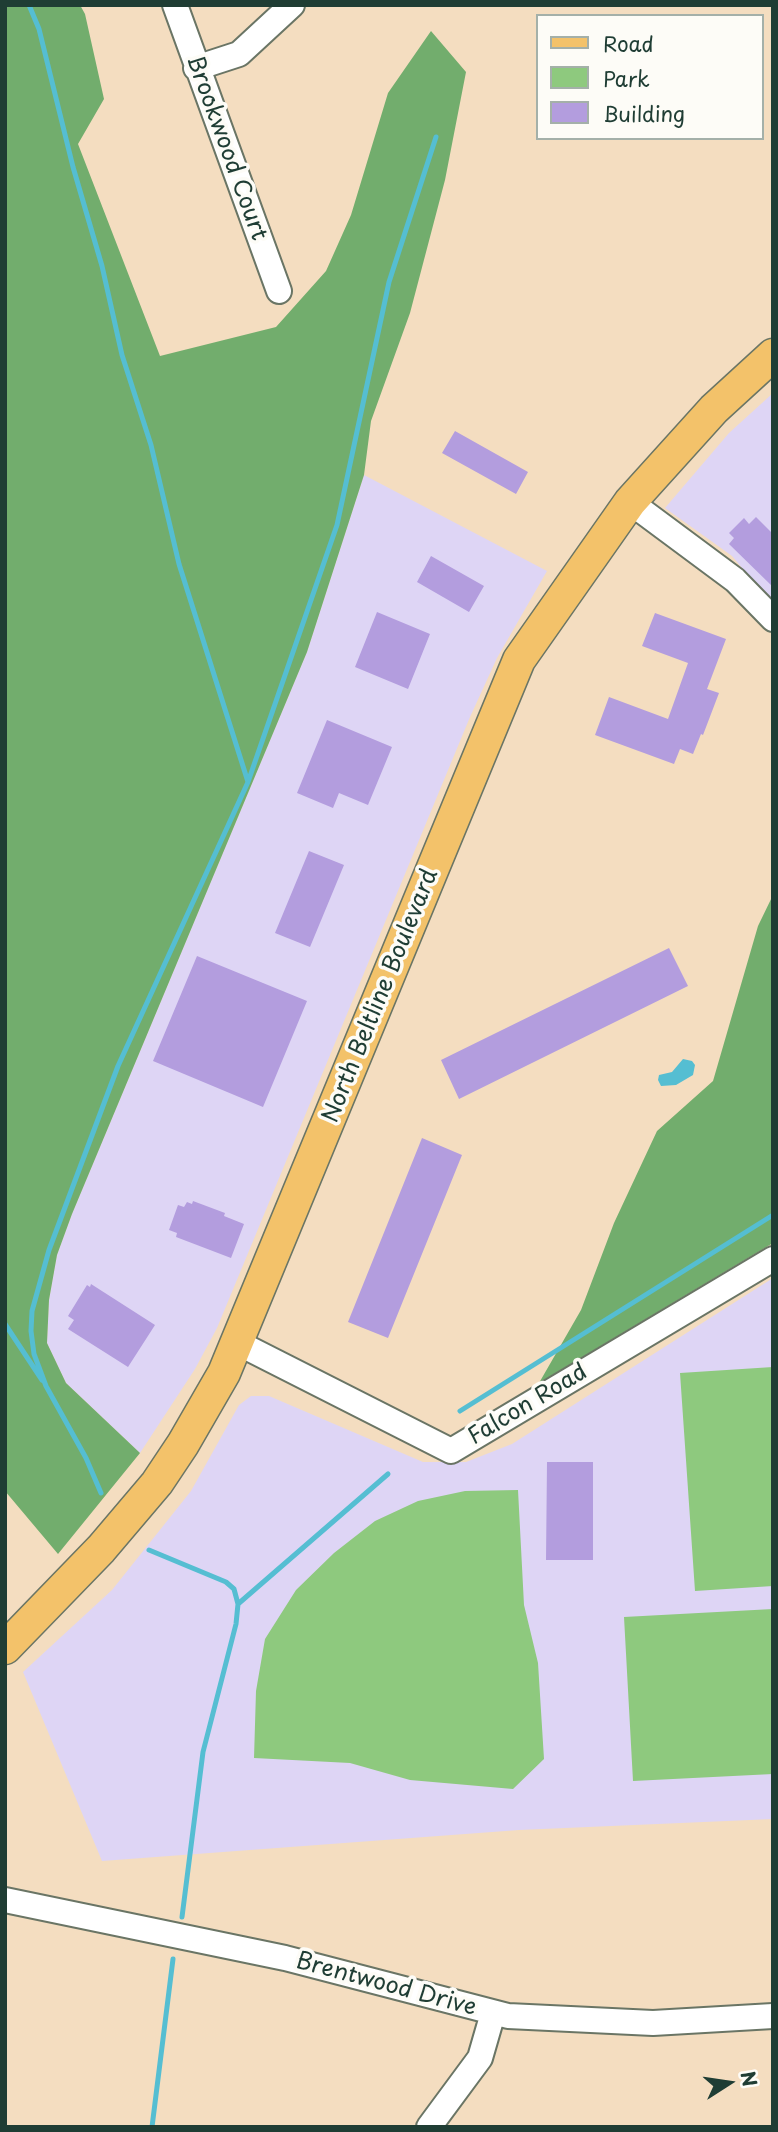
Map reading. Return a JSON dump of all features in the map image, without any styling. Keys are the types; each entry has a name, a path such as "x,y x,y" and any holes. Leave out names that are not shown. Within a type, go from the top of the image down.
{"main road":[{"name":"North Beltline Boulevard","path":"5,1648 101,1549 157,1483 209,1401 238,1343 519,660 630,502 714,409 773,355"}],"street":[{"name":"Brookwood Court","path":"175,5 279,290"},
{"path":"196,68 239,54 292,5"},
{"path":"630,502 735,580 773,619"},
{"name":"Falcon Road","path":"238,1343 451,1451 773,1259"},
{"name":"Brentwood Drive","path":"5,1900 285,1958 508,2016 653,2023 773,2016"},
{"path":"429,2127 480,2058 493,2013"}],"shaded area":[{"path":"773,393 773,605 732,556 665,508 729,433"},
{"path":"364,475 547,571 497,658 470,717 217,1328 195,1369 140,1453 66,1383 47,1343 49,1300 57,1255 307,652"},
{"path":"773,1278 773,1819 519,1830 102,1861 23,1672 112,1590 191,1491 239,1405 251,1396 269,1396 423,1462 466,1462 512,1444"}],"green space":[{"path":"5,5 80,5 85,14 104,99 78,144 160,356 276,327 326,271 351,215 388,93 431,31 466,72 445,180 410,313 371,421 364,475 307,652 57,1255 49,1300 47,1343 66,1383 140,1453 58,1554 5,1491"},
{"path":"773,895 773,1243 539,1383 581,1310 614,1223 657,1131 713,1081 758,926"},
{"path":"773,1367 773,1586 695,1591 680,1373"},
{"path":"518,1490 524,1605 538,1663 544,1759 513,1789 410,1780 350,1763 254,1758 256,1691 265,1639 296,1590 334,1553 375,1521 418,1501 465,1491"},
{"path":"773,1609 773,1774 633,1781 624,1617"}],"water":[{"path":"683,1059 692,1061 695,1065 693,1075 676,1085 661,1086 659,1075 672,1072"}],"building":[{"path":"455,431 528,472 516,494 442,453"},
{"path":"756,517 773,534 773,587 729,544 734,538 729,533 744,518 749,524"},
{"path":"431,556 484,586 469,612 417,582"},
{"path":"377,612 430,634 408,689 355,667"},
{"path":"655,613 726,639 707,689 719,693 703,735 701,734 693,754 680,749 674,764 595,735 609,697 668,719 688,663 642,646"},
{"path":"327,720 392,747 368,805 339,793 333,808 297,793"},
{"path":"309,851 344,865 310,947 275,933"},
{"path":"669,948 688,986 459,1099 441,1060"},
{"path":"197,956 307,1001 263,1107 153,1061"},
{"path":"422,1138 462,1155 388,1338 348,1322"},
{"path":"193,1201 225,1213 224,1216 244,1224 231,1258 176,1237 177,1233 169,1230 178,1205 184,1207 187,1202 192,1204"},
{"path":"91,1284 155,1325 128,1367 68,1329 74,1320 68,1316 87,1285 90,1287"},
{"path":"547,1462 593,1462 593,1560 546,1560"}],"waterway":[{"path":"29,5 39,29 73,167 102,266 122,355 151,445 179,564 248,782 118,1066 49,1250 32,1311 34,1354 46,1386 86,1458 101,1493"},
{"path":"248,782 337,525 389,282 436,137"},
{"path":"460,1411 773,1215"},
{"path":"5,1324 42,1380"},
{"path":"238,1604 388,1474"},
{"path":"149,1550 226,1582 234,1589 238,1604 236,1624 203,1752 182,1917"},
{"path":"152,2127 173,1959"}]}
